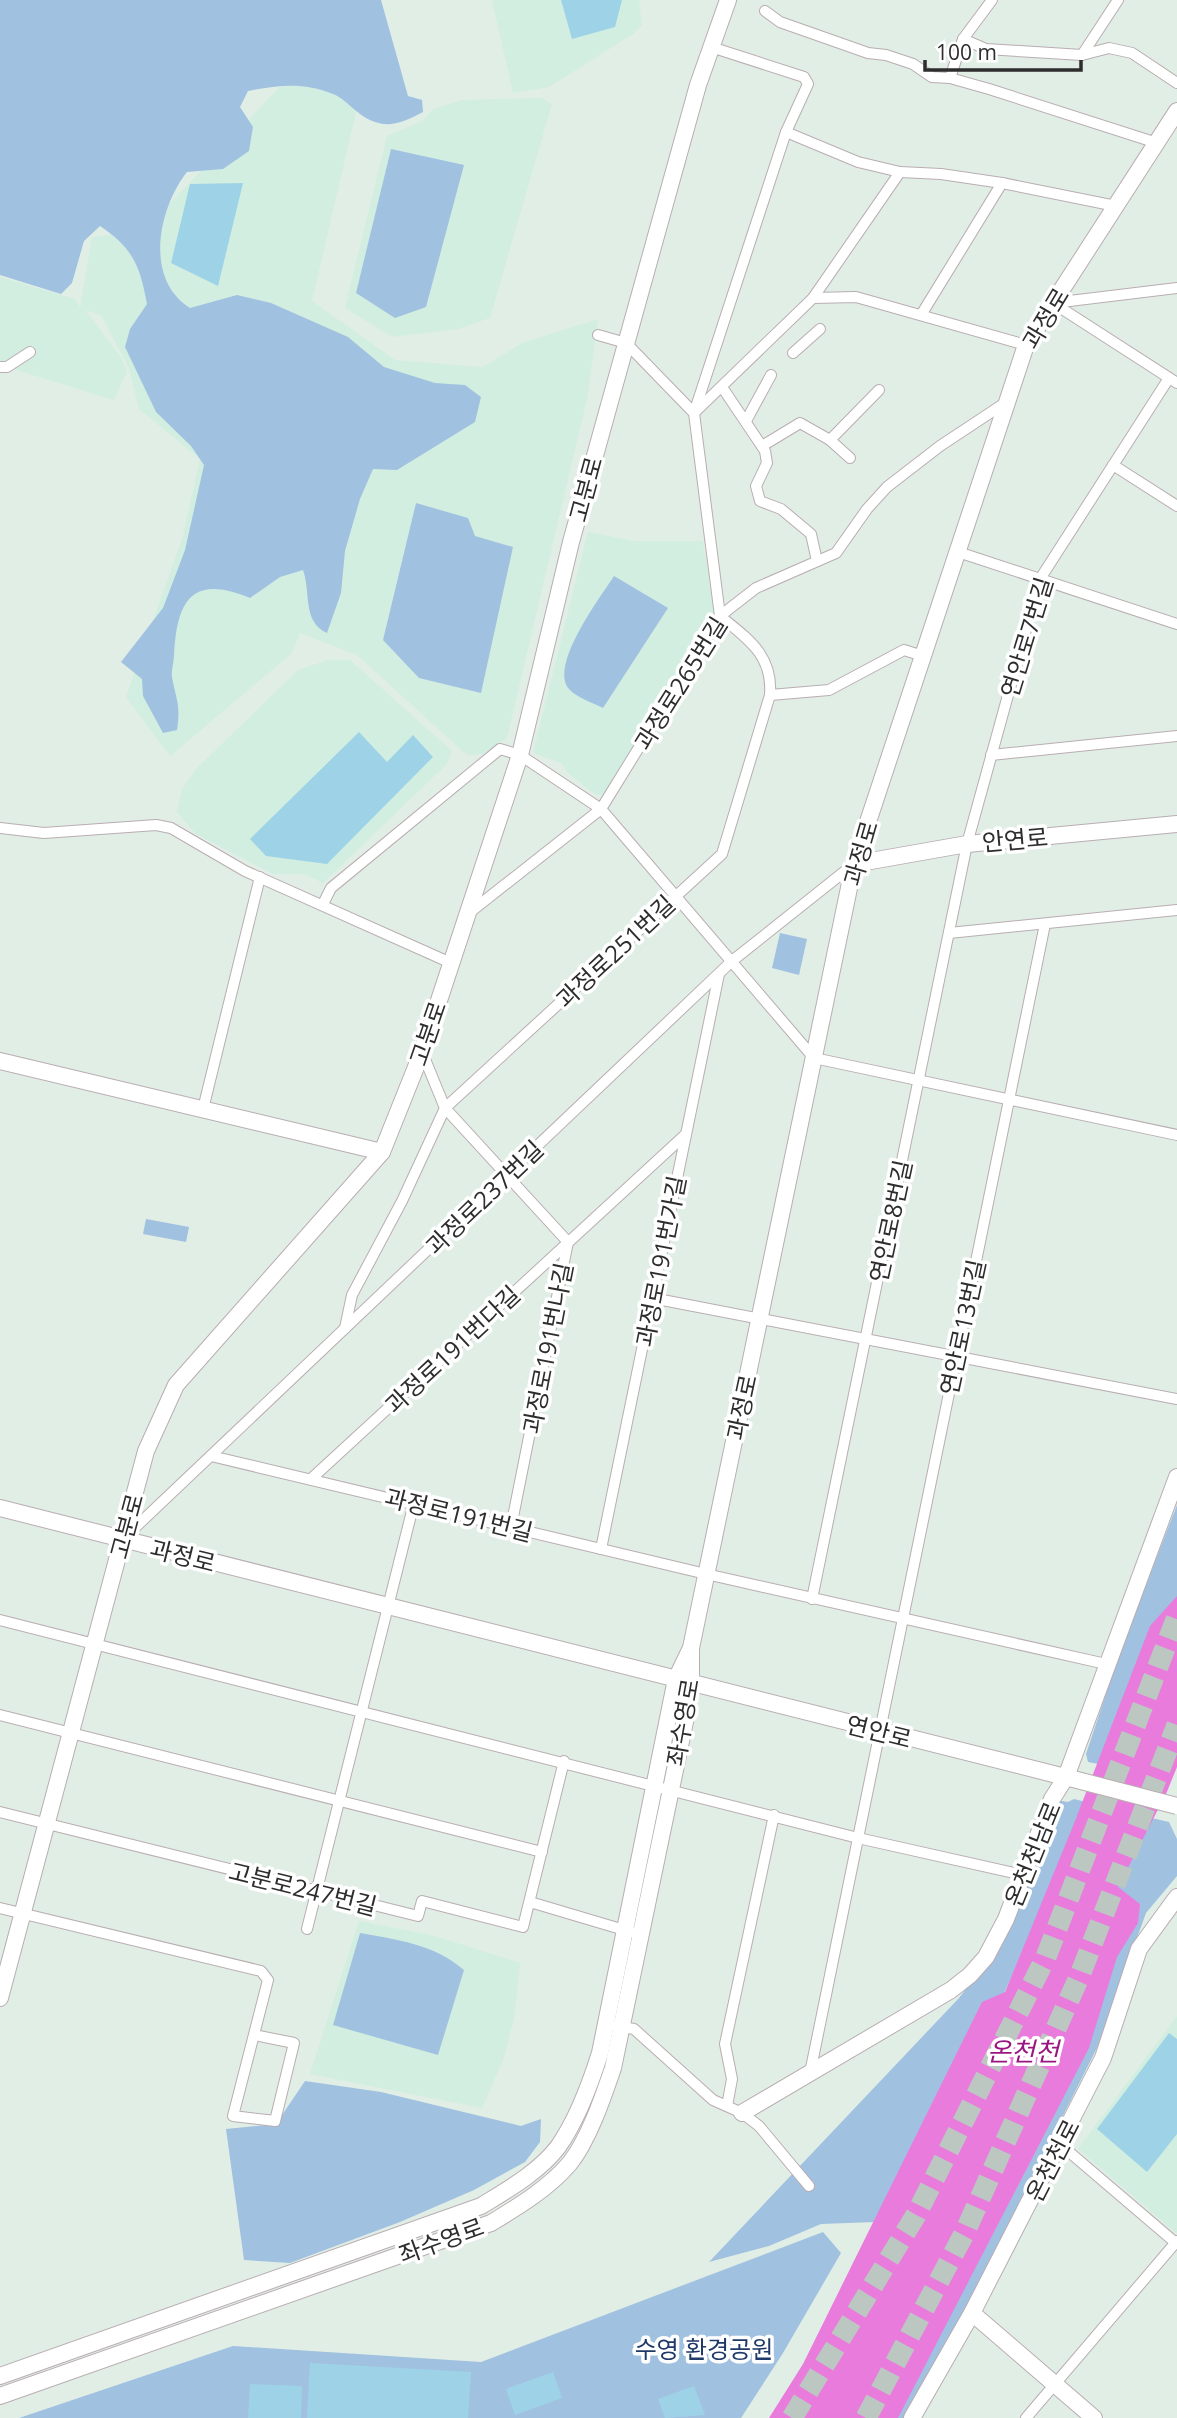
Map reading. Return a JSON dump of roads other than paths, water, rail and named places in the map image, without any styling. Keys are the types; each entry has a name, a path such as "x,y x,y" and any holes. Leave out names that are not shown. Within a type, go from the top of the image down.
{"main road":[{"name":"고분로","path":"0,1998 145,1451 176,1385 382,1152 422,1052 520,755 571,542 626,343 711,47 729,0"},
{"name":"과정로","path":"691,1648 854,864 1026,345 1177,111"},
{"name":"안연로","path":"854,864 967,844 1177,824"},
{"path":"0,1061 382,1152"},
{"name":"온천천남로","path":"734,2110 810,2073 951,1990 970,1975 986,1957 1023,1875 1052,1799 1073,1779 1107,1664 1177,1477"},
{"name":"과정로","path":"0,1508 683,1681"},
{"name":"좌수영로","path":"0,2396 491,2222 531,2198 570,2162 602,2102 613,2025 691,1648"},
{"name":"연안로","path":"683,1681 1177,1806"},
{"name":"온천천로","path":"912,2418 972,2313 1103,2058 1139,1950 1177,1897"},
{"name":"좌수영로","path":"0,2376 481,2206 518,2183 557,2148 589,2088 613,2025"},
{"path":"972,2313 1094,2418"}],"street":[{"path":"950,78 963,39 992,0"},
{"path":"1082,55 1118,0"},
{"path":"765,11 780,22 868,53 887,55 913,64 932,77 950,78 1157,143"},
{"path":"963,39 986,49 1082,55 1109,48 1132,53 1177,83"},
{"path":"711,47 804,77 808,84 786,132 694,413 720,616 761,650 768,666 770,695 829,690 904,650 923,656"},
{"path":"786,132 858,162 900,172 941,174 1002,183 1116,206"},
{"path":"694,413 813,298 900,172"},
{"path":"921,315 1002,183"},
{"path":"1053,303 1177,288"},
{"path":"813,298 856,297 1026,345"},
{"path":"1053,303 1173,380"},
{"path":"793,353 820,329"},
{"path":"598,335 626,343 694,413"},
{"path":"0,367 6,367 30,352"},
{"path":"746,421 772,375"},
{"name":"연안로7번길","path":"967,844 1040,579 1173,380"},
{"path":"722,387 762,446 767,463 756,486 761,501 781,509 811,534 817,561"},
{"path":"830,440 879,390"},
{"name":"과정로265번길","path":"469,913 601,809 720,616 756,588 836,553 867,509 887,487 940,446 1008,401"},
{"path":"762,446 800,423 830,440 850,458"},
{"path":"1113,466 1177,506"},
{"path":"958,552 1177,624"},
{"name":"과정로251번길","path":"345,1328 352,1295 402,1201 445,1108 722,854 770,695"},
{"path":"991,755 1177,736"},
{"path":"323,904 331,888 500,749 520,755 601,809 814,1058 1008,1102 1177,1135"},
{"path":"0,828 44,833 156,825 171,828 260,877 451,963"},
{"name":"연안로8번길","path":"813,1599 967,844"},
{"name":"과정로237번길","path":"122,1539 732,961 854,864"},
{"path":"203,1109 260,877"},
{"path":"948,933 1177,910"},
{"name":"연안로13번길","path":"810,2073 1045,923"},
{"name":"과정로191번가길","path":"601,1549 719,974"},
{"name":"과정로191번나길","path":"422,1052 445,1108 568,1242 511,1527"},
{"name":"과정로191번다길","path":"311,1479 686,1135"},
{"path":"652,1298 1177,1399"},
{"name":"과정로191번길","path":"211,1456 813,1599 1107,1664"},
{"path":"307,1929 414,1503"},
{"path":"0,1620 564,1761 858,1838 1023,1875"},
{"path":"0,1715 542,1852"},
{"path":"564,1761 530,1902 632,1932"},
{"name":"고분로247번길","path":"0,1812 418,1916 422,1901 523,1927 530,1902"},
{"path":"734,2110 732,2079 725,2044 775,1815"},
{"path":"0,1908 261,1971 268,1980 233,2116 275,2121 295,2043 254,2035"},
{"path":"613,2025 634,2029 713,2100 759,2126 809,2186"},
{"path":"1026,2418 1177,2243 1060,2145"}],"water":[{"name":"온천천","path":"1177,1596 1177,1767 1118,1887 1140,1904 1138,1923 1117,1957 1089,2048 898,2418 769,2418 803,2364 982,2002 1005,1992 1150,1626"}],"tunnel":[{"path":"792,2418 916,2215 1046,1957 1177,1617"},
{"path":"866,2418 965,2232 1080,1975 1177,1725"}],"park label":[{"name":"수영 환경공원","path":"704,2348"}]}
